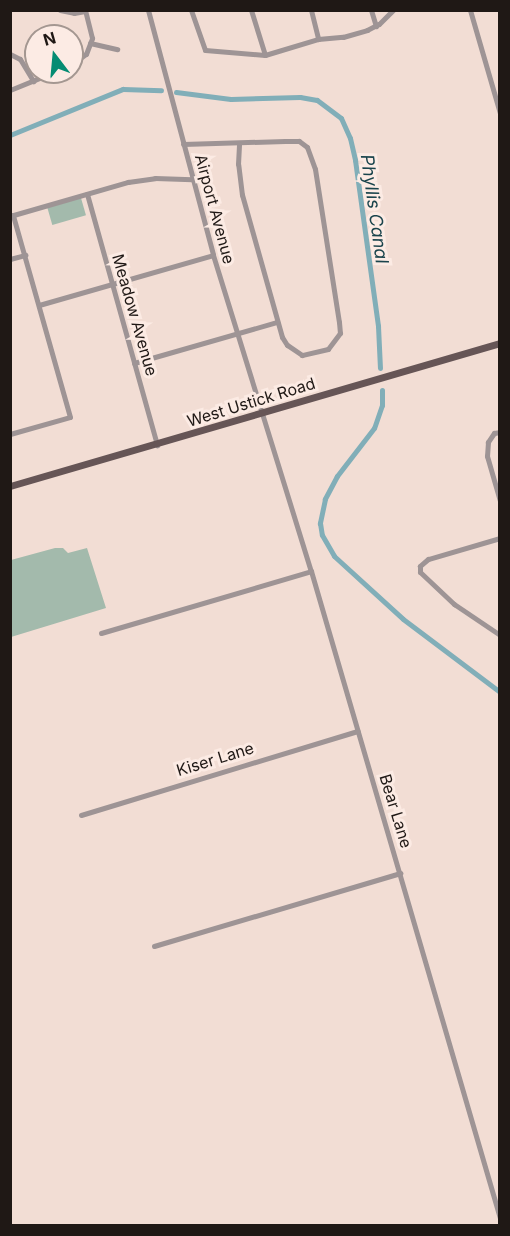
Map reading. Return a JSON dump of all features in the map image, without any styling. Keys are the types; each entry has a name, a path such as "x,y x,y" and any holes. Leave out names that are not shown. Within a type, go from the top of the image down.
{"main road":[{"name":"West Ustick Road","path":"10,486 500,343"}],"street":[{"path":"60,10 74,13 85,11 92,38 84,55"},
{"name":"Airport Avenue","path":"148,10 213,255 262,413"},
{"path":"190,10 205,50 265,55 318,39 343,37 376,26 393,10"},
{"path":"251,10 265,55"},
{"path":"310,10 318,39"},
{"path":"371,10 376,26"},
{"path":"470,10 500,113"},
{"path":"90,43 117,49"},
{"path":"10,54 20,59 24,66"},
{"path":"10,90 25,84"},
{"path":"183,144 299,141 306,147 315,169 339,322 340,333 336,342 328,350 302,355 286,345 277,322 242,195 238,164 239,144"},
{"path":"10,434 70,417 12,216 128,182 155,178 192,179"},
{"name":"Meadow Avenue","path":"87,194 157,444"},
{"path":"10,260 25,255"},
{"path":"39,305 213,255"},
{"path":"134,363 277,322"},
{"name":"Bear Lane","path":"262,413 311,571 500,1218"},
{"path":"500,432 494,433 488,442 486,456 500,501"},
{"path":"500,538 428,559 420,566 423,577 454,604 500,635"},
{"path":"101,633 311,571"},
{"name":"Kiser Lane","path":"81,815 358,731"},
{"path":"154,946 400,873"}],"green space":[{"path":"81,198 86,215 52,225 47,208"},
{"path":"63,548 68,553 87,548 106,608 11,637 11,560"}],"waterway":[{"name":"Phyllis Canal","path":"10,135 123,89 161,90"},
{"name":"Phyllis Canal","path":"176,92 231,99 300,97 317,100 341,118 350,138 355,160 378,326 380,368"},
{"name":"Phyllis Canal","path":"382,390 382,405 374,428 337,476 325,499 320,523 322,535 334,556 403,619 500,692"}]}
